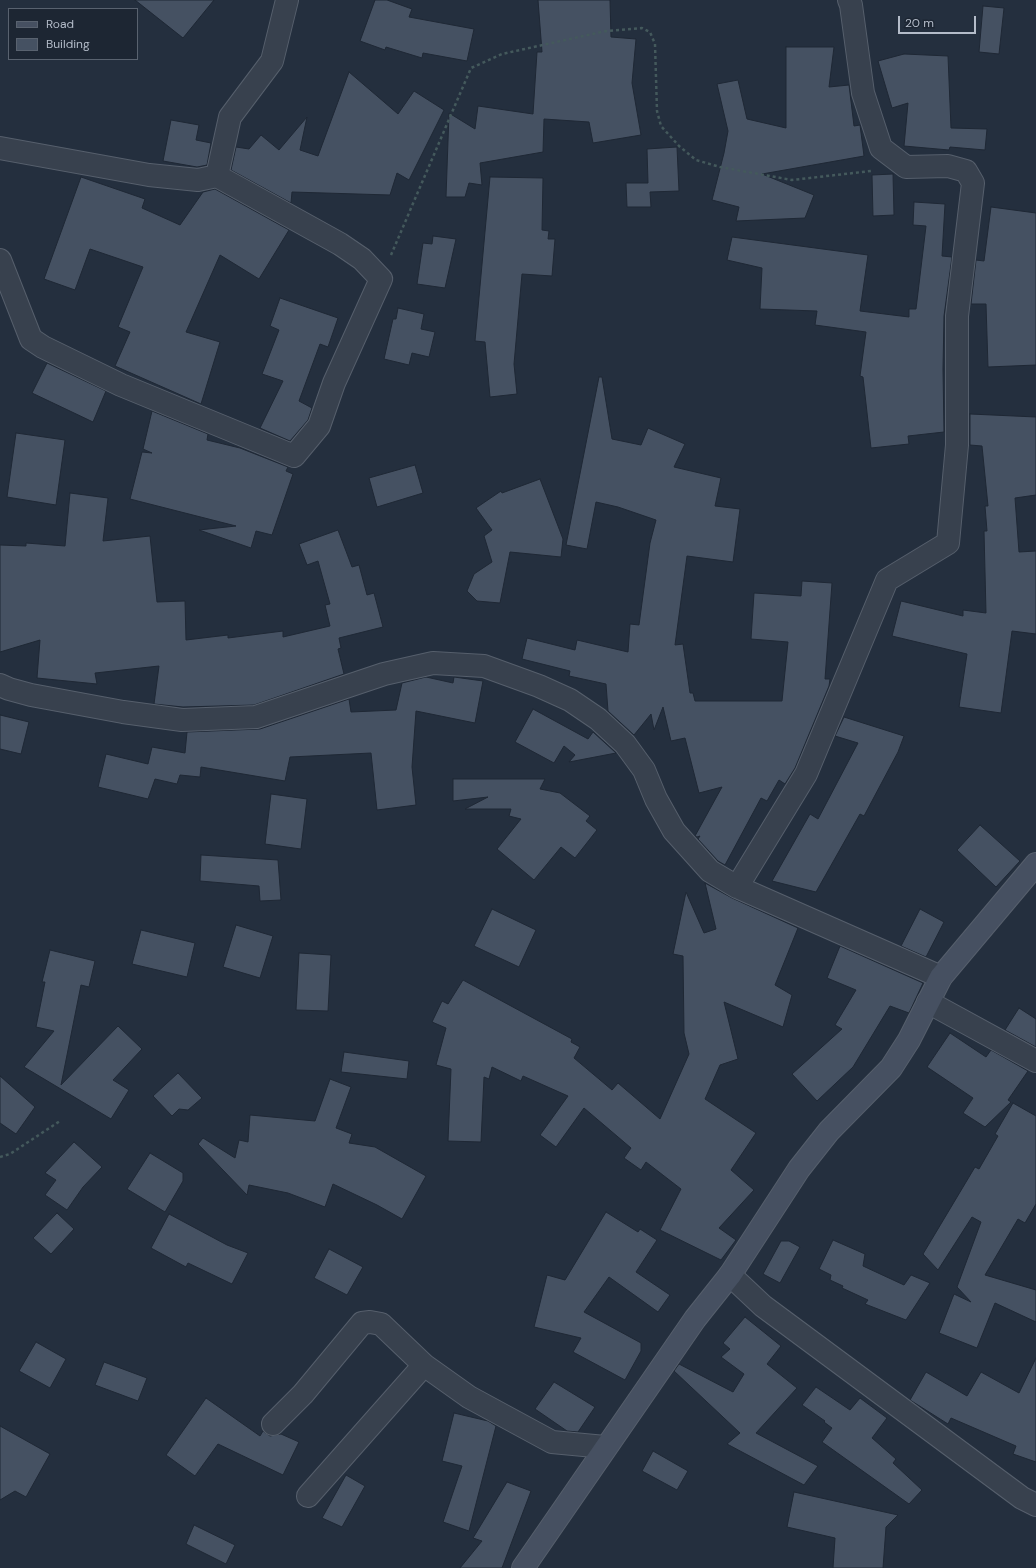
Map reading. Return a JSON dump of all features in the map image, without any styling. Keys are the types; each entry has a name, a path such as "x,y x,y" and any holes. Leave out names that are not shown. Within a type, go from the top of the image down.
{"main road":[{"path":"523,1568 694,1319 730,1275 799,1169 829,1131 891,1068 909,1040 941,978 1036,864"}],"street":[{"path":"217,176 230,117 272,61 288,0"},
{"path":"738,887 806,774 887,580 948,543 957,445 957,316 973,183 966,171 948,166 906,167 880,148 863,93 851,5 849,0"},
{"path":"0,148 149,175 198,180 217,176 340,244 362,259 381,279 334,383 320,426 294,456 121,385 43,347 31,339 0,260"},
{"path":"0,685 31,695 123,712 182,720 256,717 384,674 433,663 484,666 539,686 570,700 598,718 625,744 644,770 656,799 674,831 710,872 738,887 818,921 941,978"},
{"path":"928,1002 1036,1061"},
{"path":"730,1275 763,1306 1022,1498 1036,1505"},
{"path":"273,1424 303,1394 362,1323 370,1322 380,1324 424,1365 469,1397 552,1442 605,1447"},
{"path":"308,1496 424,1365"}],"path":[{"path":"381,279 472,68 502,54 606,31 642,28 650,32 655,44 657,111 661,126 679,146 696,160 720,167 792,180 906,167"},
{"path":"0,1157 10,1154 60,1121"}],"building":[{"path":"135,0 214,0 183,38"},
{"path":"375,0 387,0 412,9 409,17 474,29 467,61 423,53 422,58 386,47 385,50 360,41"},
{"path":"538,0 610,0 611,37 636,39 632,83 641,135 593,143 589,122 544,119 543,152 480,163 482,185 469,183 465,197 446,197 449,113 475,129 478,106 533,114 537,52 542,52"},
{"path":"983,6 1004,8 999,54 979,52"},
{"path":"786,47 834,47 829,87 849,85 854,126 860,125 864,156 762,174 814,195 805,218 736,221 739,207 712,200 728,131 717,84 738,80 747,119 786,128"},
{"path":"904,54 948,56 951,128 987,129 985,150 950,147 949,150 904,146 908,103 892,108 878,61"},
{"path":"349,72 398,114 414,91 444,110 409,180 397,173 390,195 292,192 291,203 231,170 236,147 249,149 261,135 279,150 307,117 300,150 318,156"},
{"path":"171,120 199,125 196,140 211,143 207,165 197,167 163,161"},
{"path":"677,147 679,191 650,192 651,207 627,207 626,183 648,183 647,149"},
{"path":"893,174 894,215 873,216 872,175"},
{"path":"81,177 145,199 142,208 180,225 203,192 215,189 289,230 259,279 220,255 186,332 220,342 201,404 115,366 130,332 118,327 143,267 90,249 75,290 44,279"},
{"path":"490,177 543,178 542,230 549,231 548,239 555,239 552,276 522,274 514,364 517,394 490,397 485,342 475,341"},
{"path":"914,202 945,204 942,256 952,257 944,316 944,432 908,436 909,444 871,448 863,377 860,376 866,332 815,325 817,311 760,309 762,268 727,260 732,237 868,255 860,311 909,317 909,309 916,309 926,226 913,225"},
{"path":"991,207 1036,213 1036,365 988,367 986,304 971,304 976,260 984,261"},
{"path":"433,236 456,239 445,288 417,284 423,243 432,244"},
{"path":"280,298 338,318 328,347 320,344 299,401 312,408 308,420 290,441 260,428 283,381 262,374 279,330 270,326"},
{"path":"398,308 424,314 421,329 435,332 429,357 412,353 409,365 384,359 393,319 396,319"},
{"path":"47,363 106,391 93,422 32,393"},
{"path":"599,377 602,377 612,439 641,445 648,428 685,444 674,467 721,478 715,506 740,509 733,562 687,556 675,645 683,644 690,693 693,693 695,701 782,701 788,642 751,639 754,593 801,596 802,581 832,583 825,679 830,679 829,686 795,768 785,784 779,780 767,801 761,798 725,865 718,861 698,839 700,836 695,836 722,787 699,793 685,738 671,741 663,707 654,730 651,714 634,735 608,711 606,684 569,676 570,671 522,659 527,638 575,650 577,640 628,652 630,624 639,625 650,543 656,520 618,507 596,502 587,549 566,545"},
{"path":"152,411 208,434 207,440 240,448 288,467 286,471 293,474 272,535 256,531 251,548 199,530 236,526 130,499 142,452 152,453 143,449"},
{"path":"970,414 1036,417 1036,495 1015,498 1019,552 1036,551 1036,634 1012,631 1001,713 959,707 967,654 892,636 901,601 963,616 963,610 986,613 984,531 987,531 985,506 988,506 982,446 970,445"},
{"path":"16,433 65,440 56,505 7,497"},
{"path":"415,465 423,493 377,507 369,478"},
{"path":"540,479 563,539 561,557 510,552 500,603 477,601 467,591 474,574 492,562 484,536 492,530 476,508 501,491 502,493"},
{"path":"70,493 108,498 103,541 150,536 157,602 185,601 186,640 228,635 228,638 283,631 283,637 330,626 325,605 330,604 318,561 307,565 299,544 338,530 352,567 359,565 367,595 374,593 383,627 339,638 341,648 338,649 344,674 254,705 183,707 154,704 159,666 95,673 97,684 37,678 40,640 0,652 0,545 26,546 26,543 65,546"},
{"path":"426,677 453,683 454,677 483,681 475,723 416,711 412,767 416,805 377,810 371,753 290,757 285,781 201,767 200,777 180,775 177,784 155,779 148,799 98,787 106,754 148,764 152,747 185,753 187,732 260,729 349,699 351,712 396,710 402,683"},
{"path":"533,709 588,739 593,732 616,753 569,762 575,755 564,746 554,763 515,742"},
{"path":"0,715 29,722 21,754 0,749"},
{"path":"844,717 904,736 898,752 864,816 860,814 816,892 772,881 810,814 818,819 858,743 835,736"},
{"path":"453,779 545,779 540,789 560,793 590,816 586,821 597,830 575,858 561,847 534,880 497,849 521,819 509,816 511,809 465,809 488,797 453,801"},
{"path":"271,794 307,799 301,849 265,844"},
{"path":"980,825 1020,861 996,887 957,850"},
{"path":"201,855 278,860 281,900 260,901 259,886 200,881"},
{"path":"705,883 732,898 798,928 775,985 792,995 783,1027 724,1002 738,1059 720,1065 705,1099 756,1133 731,1170 754,1190 719,1228 736,1240 721,1260 660,1230 681,1189 646,1162 641,1170 624,1158 631,1148 584,1108 556,1147 540,1135 568,1096 523,1076 521,1081 492,1067 489,1079 484,1077 481,1142 448,1141 451,1069 436,1065 446,1028 432,1022 442,1001 448,1004 463,980 572,1039 571,1042 580,1047 574,1058 612,1090 618,1083 660,1119 689,1054 684,1033 683,956 673,954 686,892 704,933 716,929"},
{"path":"492,909 536,930 519,967 474,946"},
{"path":"920,909 944,922 926,957 901,946"},
{"path":"236,925 273,936 260,978 223,967"},
{"path":"141,930 195,943 187,977 132,964"},
{"path":"840,946 923,983 909,1013 890,1006 853,1067 817,1101 792,1074 842,1029 835,1025 856,990 827,978"},
{"path":"50,950 95,961 89,987 81,985 61,1085 118,1026 142,1049 113,1080 129,1090 111,1119 24,1067 54,1031 36,1027 45,982 42,982"},
{"path":"299,953 331,955 328,1011 296,1010"},
{"path":"1019,1008 1036,1019 1036,1047 1005,1030"},
{"path":"950,1033 986,1057 991,1050 1028,1071 1008,1100 1011,1102 985,1127 963,1113 973,1098 927,1067"},
{"path":"344,1052 409,1061 407,1079 341,1072"},
{"path":"178,1073 202,1098 188,1110 179,1109 172,1116 153,1096"},
{"path":"0,1076 35,1107 16,1134 0,1123"},
{"path":"330,1079 351,1087 336,1128 352,1134 349,1143 375,1147 426,1176 402,1219 333,1184 325,1207 288,1193 249,1185 247,1195 198,1144 203,1138 235,1158 239,1140 248,1142 250,1115 315,1121"},
{"path":"1013,1103 1036,1116 1036,1204 1025,1223 1018,1219 985,1275 1036,1290 1036,1322 995,1303 977,1348 939,1333 954,1294 971,1302 957,1287 981,1222 972,1217 938,1270 923,1254 975,1167 979,1169 998,1136 995,1134"},
{"path":"74,1142 102,1167 83,1187 67,1210 45,1195 56,1180 45,1173"},
{"path":"150,1153 183,1173 183,1181 165,1212 127,1189"},
{"path":"606,1212 638,1232 640,1229 657,1240 636,1272 670,1295 658,1312 609,1277 584,1312 641,1343 641,1351 625,1380 573,1352 581,1338 534,1327 547,1275 565,1280"},
{"path":"57,1213 74,1229 51,1254 33,1238"},
{"path":"169,1214 227,1245 248,1253 232,1284 188,1263 186,1267 151,1248"},
{"path":"833,1240 865,1254 863,1266 904,1285 911,1275 930,1283 906,1320 865,1304 868,1300 842,1288 843,1286 830,1280 831,1275 819,1269"},
{"path":"781,1241 789,1241 800,1247 780,1283 763,1274"},
{"path":"329,1249 363,1267 347,1295 314,1278"},
{"path":"745,1317 781,1346 767,1364 797,1388 756,1433 818,1466 804,1485 727,1444 740,1433 674,1371 679,1364 733,1392 744,1374 721,1357 730,1349 723,1343"},
{"path":"36,1342 66,1359 50,1388 19,1371"},
{"path":"1036,1358 1036,1462 1013,1454 1016,1446 951,1418 948,1424 910,1400 926,1372 967,1396 981,1372 1019,1393"},
{"path":"104,1362 147,1378 138,1401 95,1385"},
{"path":"554,1382 595,1407 578,1432 567,1431 535,1409"},
{"path":"816,1387 850,1410 860,1398 887,1418 872,1438 896,1459 893,1463 922,1490 909,1504 822,1442 832,1428 824,1422 825,1421 802,1405"},
{"path":"206,1398 260,1436 263,1431 270,1436 281,1434 299,1442 283,1475 218,1444 195,1476 166,1455"},
{"path":"454,1413 488,1421 496,1426 469,1531 443,1522 462,1466 442,1461"},
{"path":"0,1426 50,1454 26,1497 15,1491 0,1500"},
{"path":"653,1451 688,1471 677,1490 642,1471"},
{"path":"346,1475 365,1486 342,1527 322,1518"},
{"path":"507,1482 531,1491 502,1568 460,1568 482,1541 473,1538"},
{"path":"794,1492 898,1515 886,1527 883,1568 833,1568 835,1538 787,1527"},
{"path":"194,1525 235,1545 226,1564 186,1544"}]}
